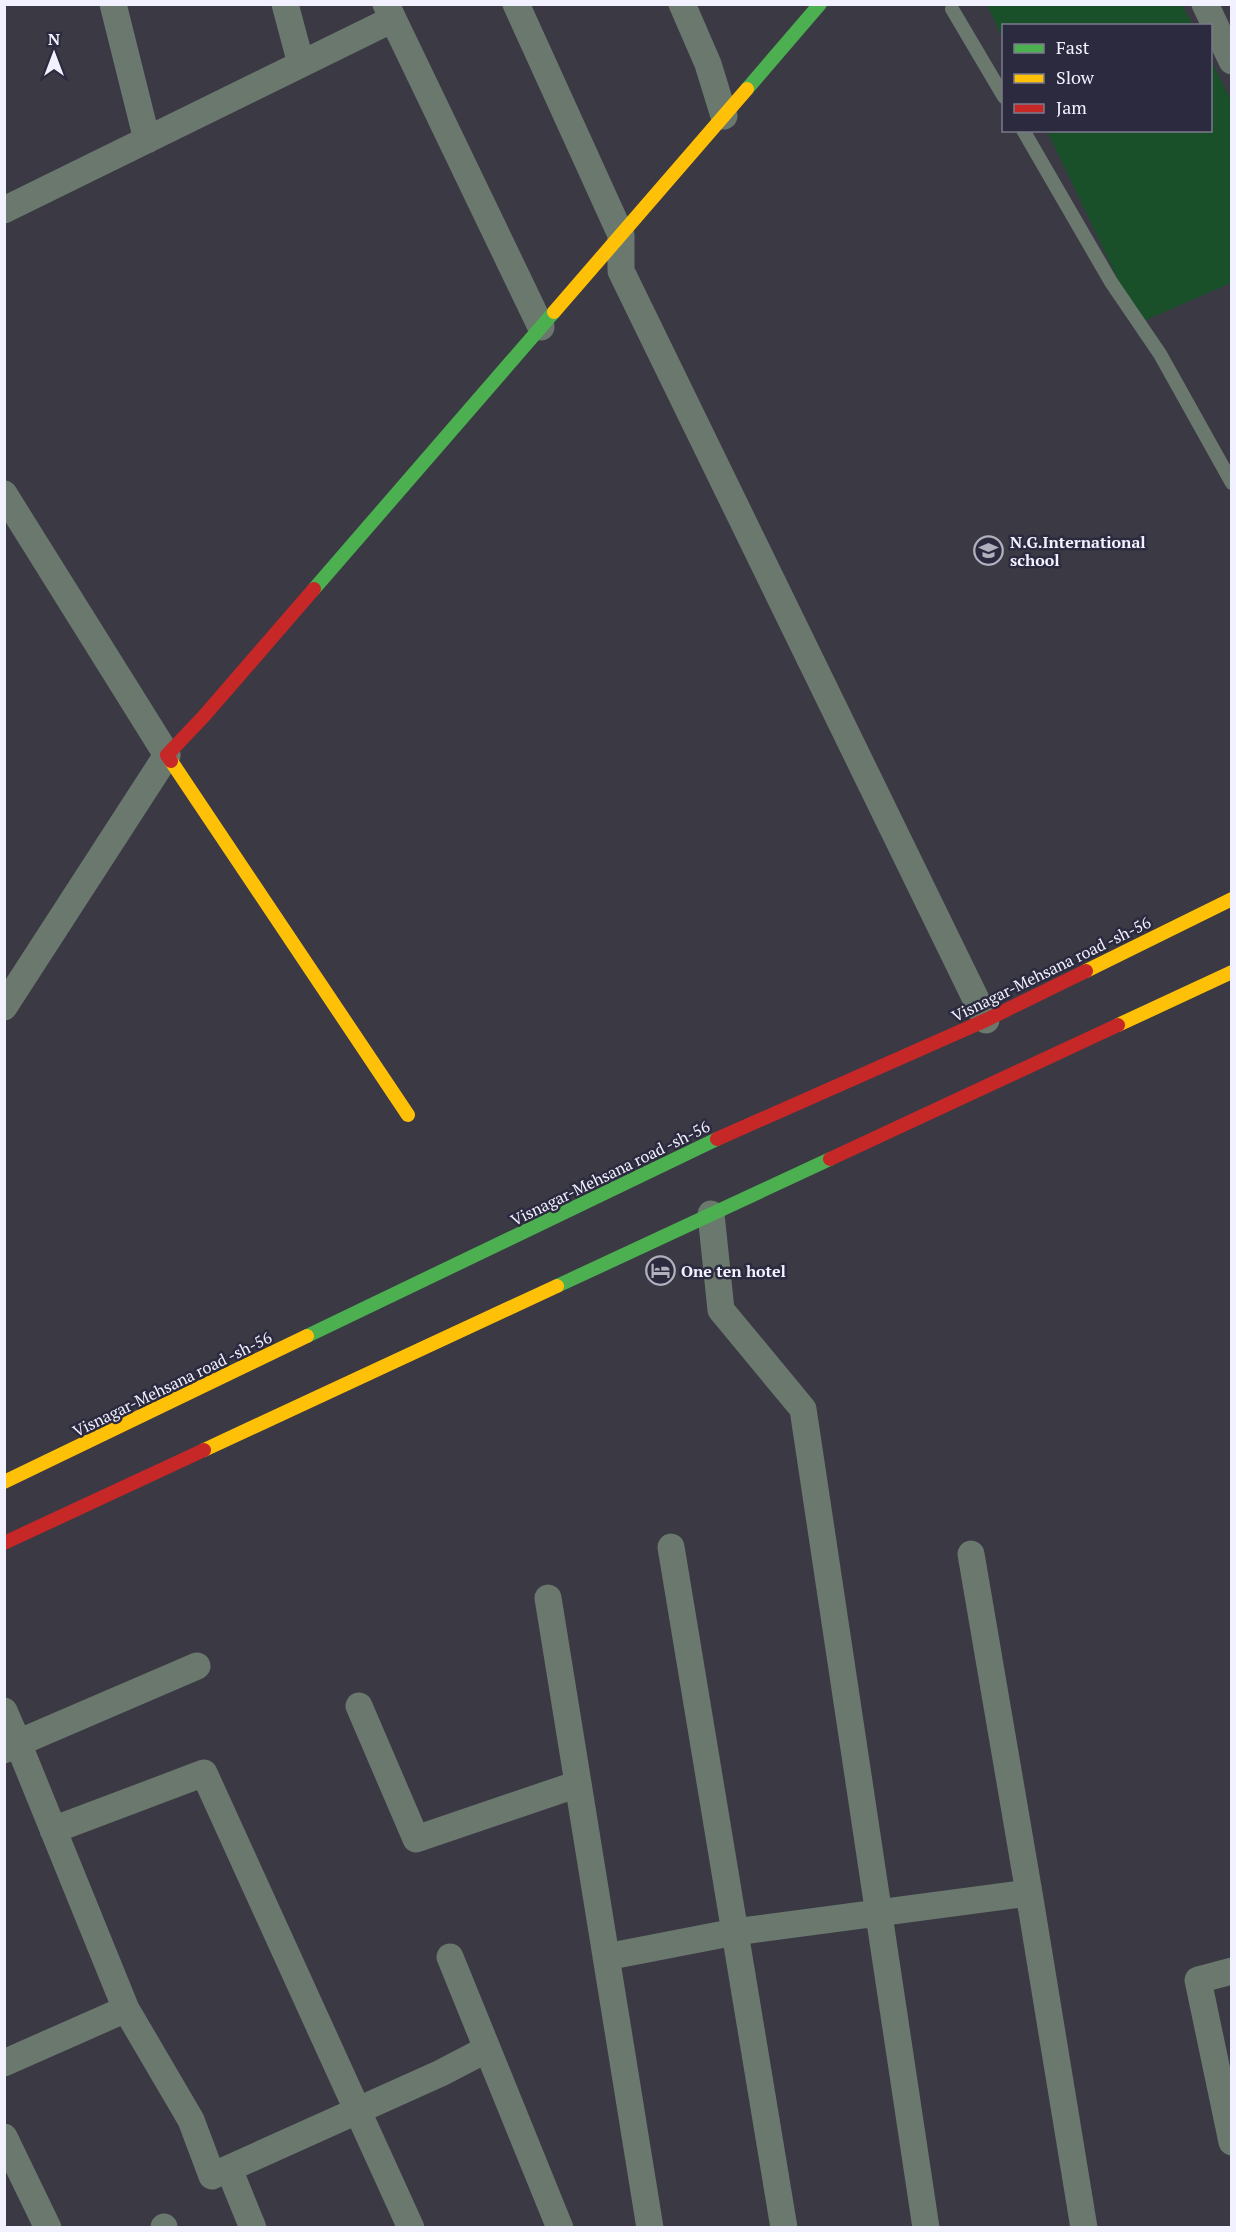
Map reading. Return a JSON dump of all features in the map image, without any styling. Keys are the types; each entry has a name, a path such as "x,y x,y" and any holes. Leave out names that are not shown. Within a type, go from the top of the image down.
{"main road":[{"path":"408,1115 167,755 212,706 820,4"},
{"name":"Visnagar-Mehsana road -sh-56","path":"4,1482 713,1141 986,1020 1232,899"},
{"path":"4,1544 1232,972"}],"street":[{"path":"113,4 147,140"},
{"path":"285,4 301,64"},
{"path":"516,4 621,235 621,272 986,1020"},
{"path":"682,4 708,64 724,116"},
{"path":"1205,4 1232,61"},
{"path":"4,210 301,64 389,12 541,327"},
{"path":"4,494 167,755 4,1007"},
{"path":"711,1214 721,1310 803,1409 926,2228"},
{"path":"671,1546 784,2228"},
{"path":"971,1554 1084,2228"},
{"path":"548,1598 650,2228"},
{"path":"11,1746 197,1666"},
{"path":"359,1706 416,1839 578,1784"},
{"path":"4,1711 11,1746 53,1830 126,2009 191,2120 212,2176 487,2049"},
{"path":"53,1830 204,1773 411,2228"},
{"path":"606,1957 735,1932 1029,1893"},
{"path":"450,1957 560,2228"},
{"path":"1232,1971 1198,1980 1232,2142"},
{"path":"4,2063 126,2009"},
{"path":"4,2137 48,2228"},
{"path":"229,2169 253,2228"}],"lane":[{"path":"952,9 1002,94"},
{"path":"1024,132 1111,282 1160,354 1232,483"}],"green space":[{"path":"987,5 1182,5 1192,24 1002,24 1002,37"},
{"path":"1212,62 1231,101 1231,283 1139,323 1047,132 1212,132"}],"traffic: fast":[{"path":"747,89 820,4"},
{"path":"314,589 554,312"},
{"path":"307,1336 717,1139"},
{"path":"557,1286 830,1159"}],"traffic: slow":[{"path":"554,312 747,89"},
{"path":"171,761 408,1115"},
{"path":"1086,971 1232,899"},
{"path":"1118,1025 1232,972"},
{"path":"204,1450 557,1286"},
{"path":"4,1482 307,1336"}],"traffic: jam":[{"path":"171,761 167,755 204,716 314,589"},
{"path":"717,1139 986,1020 1086,971"},
{"path":"830,1159 1118,1025"},
{"path":"4,1543 204,1450"}],"place":[{"name":"N.G.International school","path":"989,551"},
{"name":"One ten hotel","path":"660,1271"}]}
